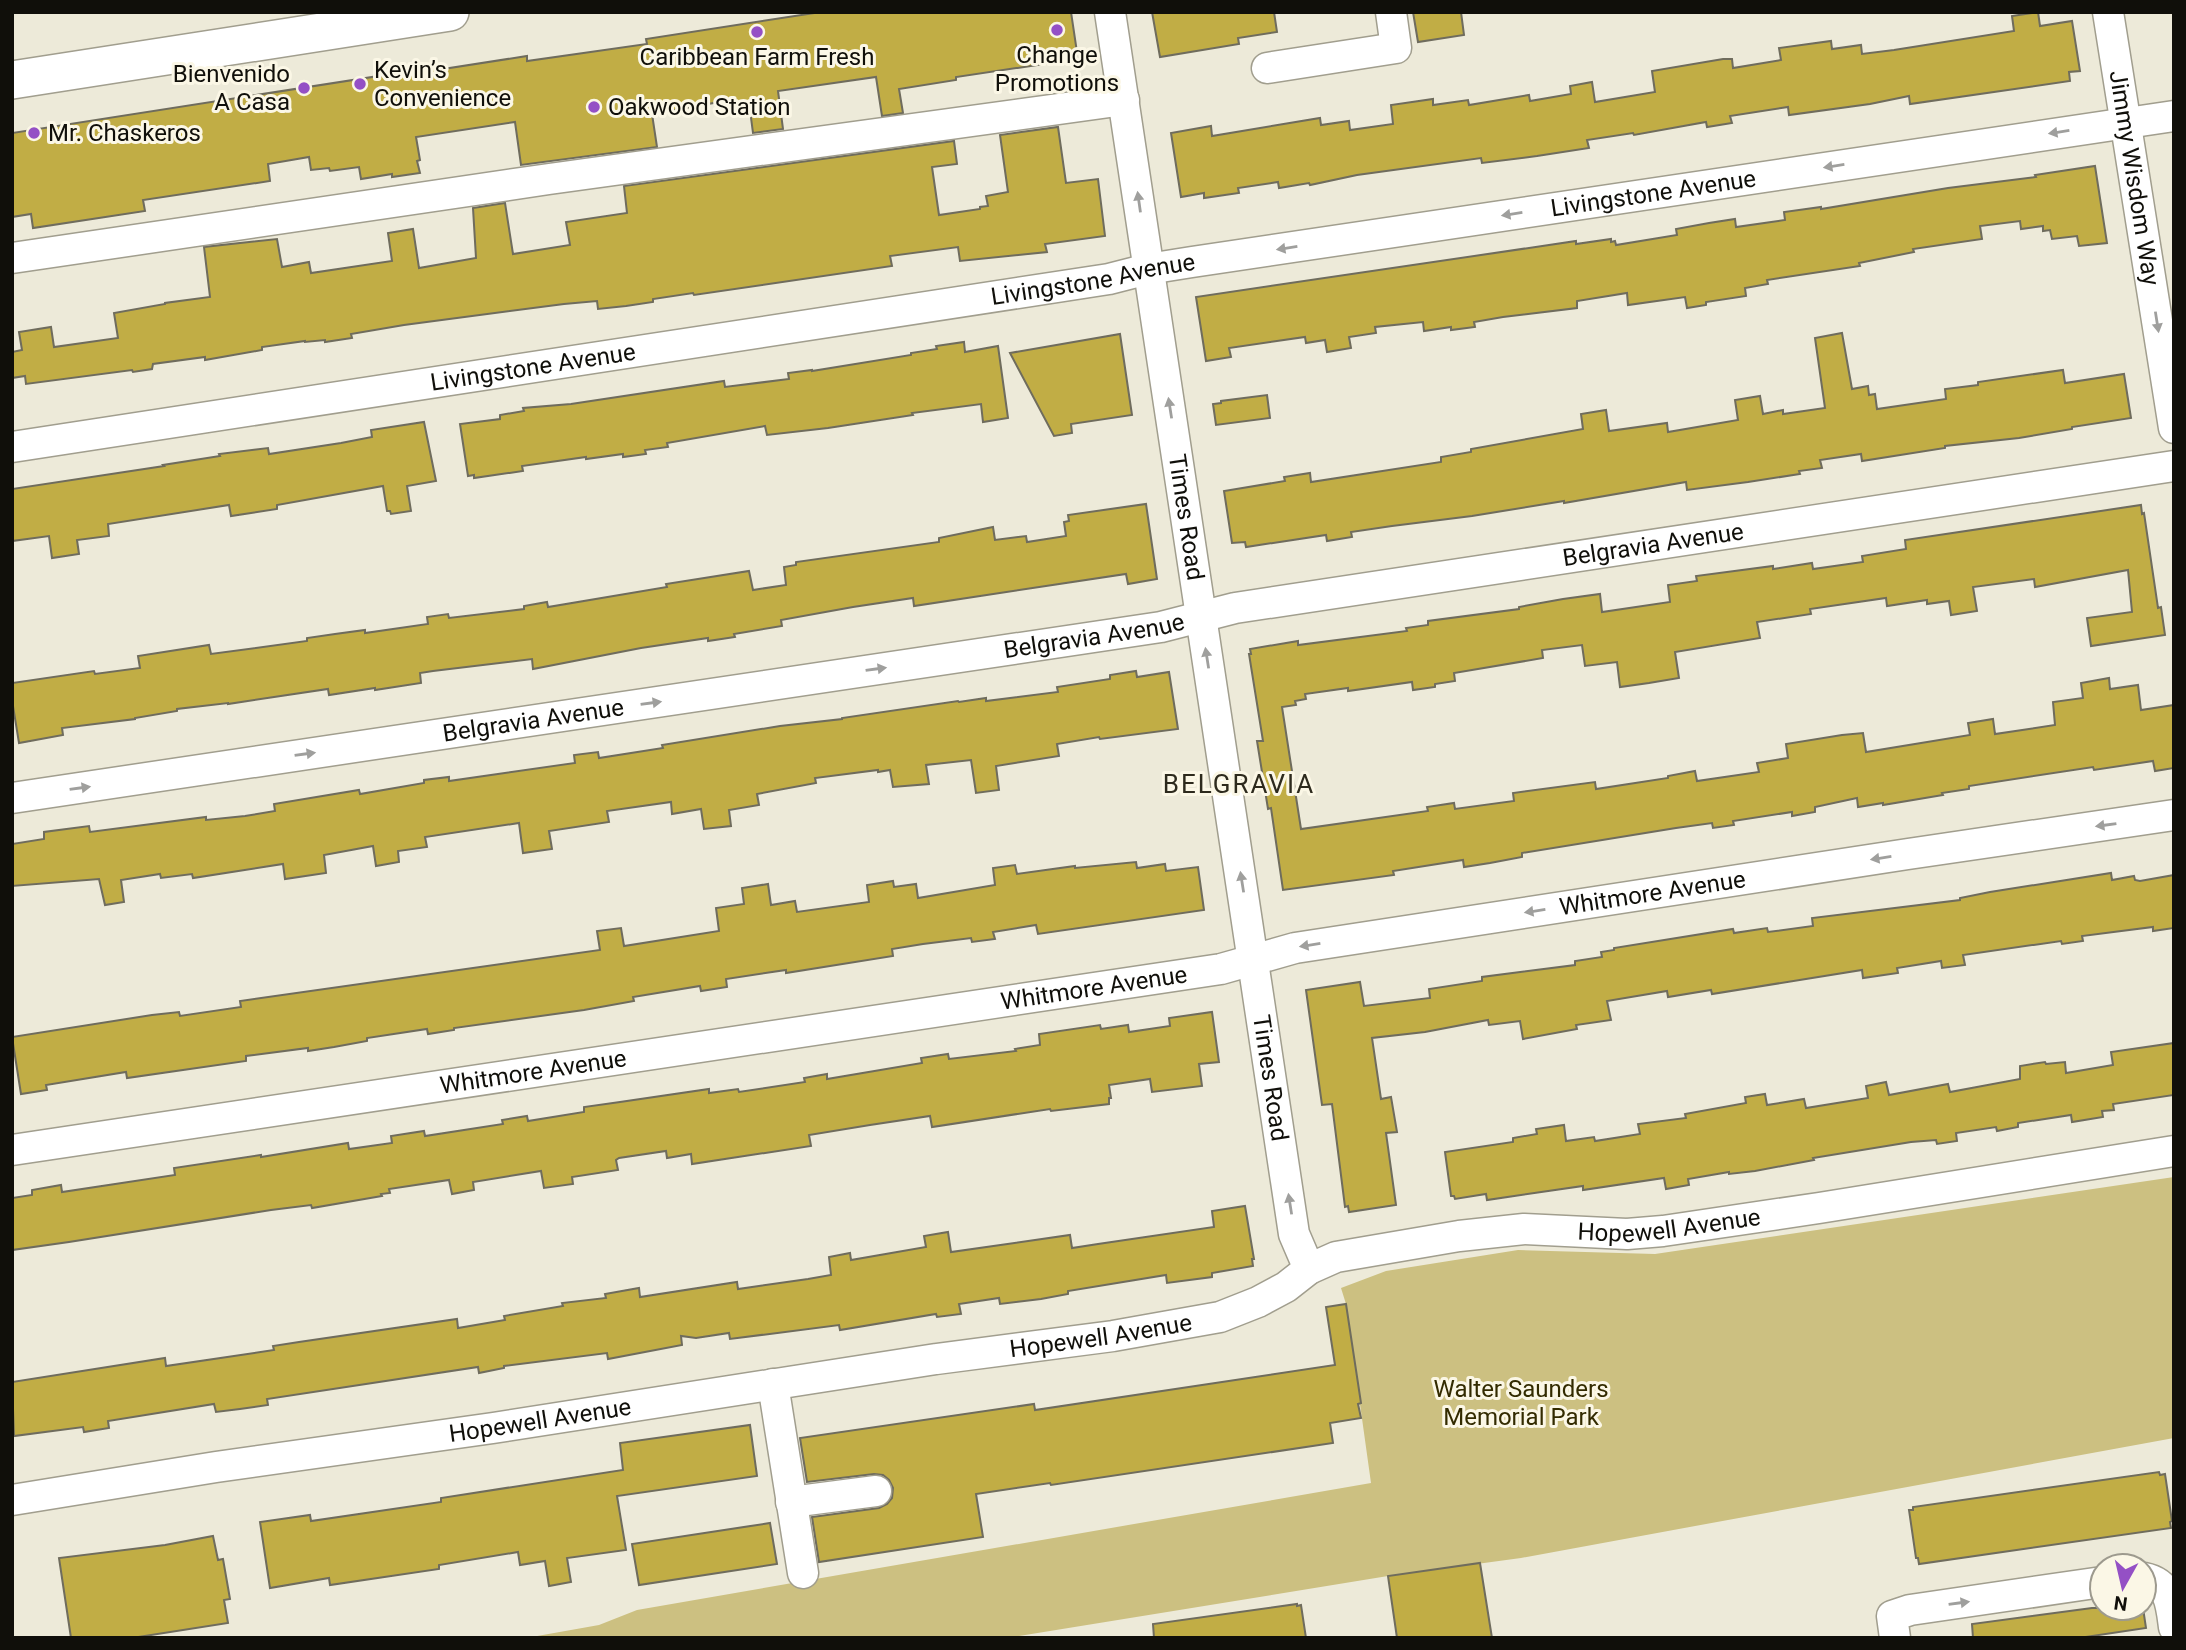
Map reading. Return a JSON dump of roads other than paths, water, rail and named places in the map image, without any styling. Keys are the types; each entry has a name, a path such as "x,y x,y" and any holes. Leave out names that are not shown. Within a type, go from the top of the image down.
{"main road":[{"path":"12,80 450,12"}],"street":[{"name":"Times Road","path":"1110,12 1294,1234 1309,1269"},
{"path":"1267,68 1396,48 1391,12"},
{"name":"Jimmy Wisdom Way","path":"2108,12 2174,428"},
{"path":"12,258 535,181 1124,100"},
{"name":"Livingstone Avenue","path":"12,447 1109,279 1148,270 2174,116"},
{"name":"Belgravia Avenue","path":"12,798 1133,631 1249,606 2174,466"},
{"name":"Whitmore Avenue","path":"12,1150 1207,971 1295,948 1908,853 2174,815"},
{"name":"Hopewell Avenue","path":"12,1500 950,1357 1113,1336 1220,1317 1258,1302 1286,1287 1309,1269 1336,1257 1459,1236 1524,1228 1628,1234 1663,1231 2174,1151"},
{"path":"773,1384 803,1573"},
{"path":"791,1502 876,1491"},
{"path":"2158,1583 2166,1590 2174,1627"},
{"path":"1894,1627 1910,1610 2088,1584"}],"place":[{"name":"Change Promotions","path":"1057,30"},
{"name":"Caribbean Farm Fresh","path":"757,32"},
{"name":"Kevin’s Convenience","path":"360,84"},
{"name":"Bienvenido A Casa","path":"304,88"},
{"name":"Oakwood Station","path":"594,107"},
{"name":"Mr. Chaskeros","path":"34,133"}],"district":[{"name":"BELGRAVIA","path":"1239,784"}],"park label":[{"name":"Walter Saunders Memorial Park","path":"1521,1403"}]}
